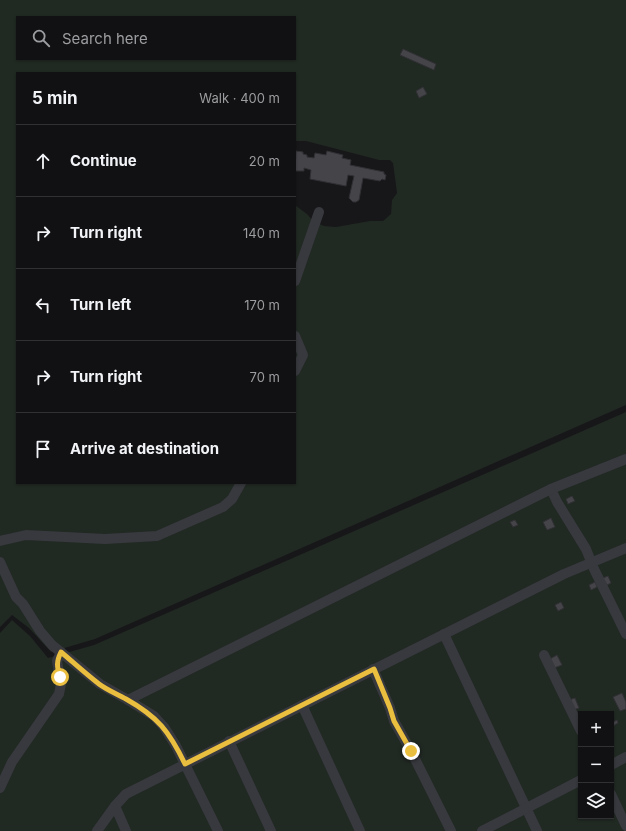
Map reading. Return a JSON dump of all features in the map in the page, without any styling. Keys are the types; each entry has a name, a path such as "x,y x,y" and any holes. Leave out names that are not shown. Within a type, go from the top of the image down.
{"lane":[{"path":"296,278 319,212"},
{"path":"296,338 303,355 296,369"},
{"path":"128,700 551,489 626,459"},
{"path":"0,541 26,535 105,539 157,536 223,507 232,499 240,484"},
{"path":"551,489 557,502 580,537 590,562 626,634"},
{"path":"97,831 115,806 126,794 564,574 626,548"},
{"path":"0,562 16,597 23,604 40,631 52,645 100,684 154,716 164,727 176,746 218,831"},
{"path":"444,634 537,831"},
{"path":"0,788 12,762 59,694 61,684 57,661 61,652"},
{"path":"544,655 578,725"},
{"path":"374,669 394,721 411,751 450,831"},
{"path":"302,705 360,831"},
{"path":"229,741 271,831"},
{"path":"614,763 626,757"},
{"path":"482,831 578,782"},
{"path":"614,800 626,826"},
{"path":"115,806 126,831"}],"shaded area":[{"path":"0,0 626,0 626,405 95,639 51,652 29,628 12,615 0,627"},
{"path":"626,412 626,831 0,831 0,633 12,620 30,636 48,658 94,645"}],"building":[{"path":"403,49 436,64 434,70 400,55"},
{"path":"423,87 427,94 419,98 416,91"},
{"path":"296,151 303,152 303,154 307,155 307,157 314,158 315,153 326,155 327,151 343,155 342,158 351,160 350,165 384,172 386,175 385,180 382,179 380,181 363,178 359,200 353,202 349,198 354,176 348,175 346,186 310,179 311,170 304,168 304,171 296,171"},
{"path":"572,496 575,501 568,504 566,499"},
{"path":"551,518 555,527 547,530 543,522"},
{"path":"515,520 518,525 513,527 510,522"},
{"path":"608,576 611,583 607,585 603,578"},
{"path":"595,582 597,587 591,590 589,585"},
{"path":"561,602 564,608 558,611 555,605"},
{"path":"557,655 562,665 554,668 550,659"},
{"path":"622,693 626,702 626,709 620,711 613,697"},
{"path":"575,698 579,708 573,710 569,700"},
{"path":"617,720 618,723 614,725 614,722"}],"route":[{"path":"60,677 57,668 57,661 61,652 100,684 154,716 164,727 185,764 374,669 394,721 411,751"}]}
